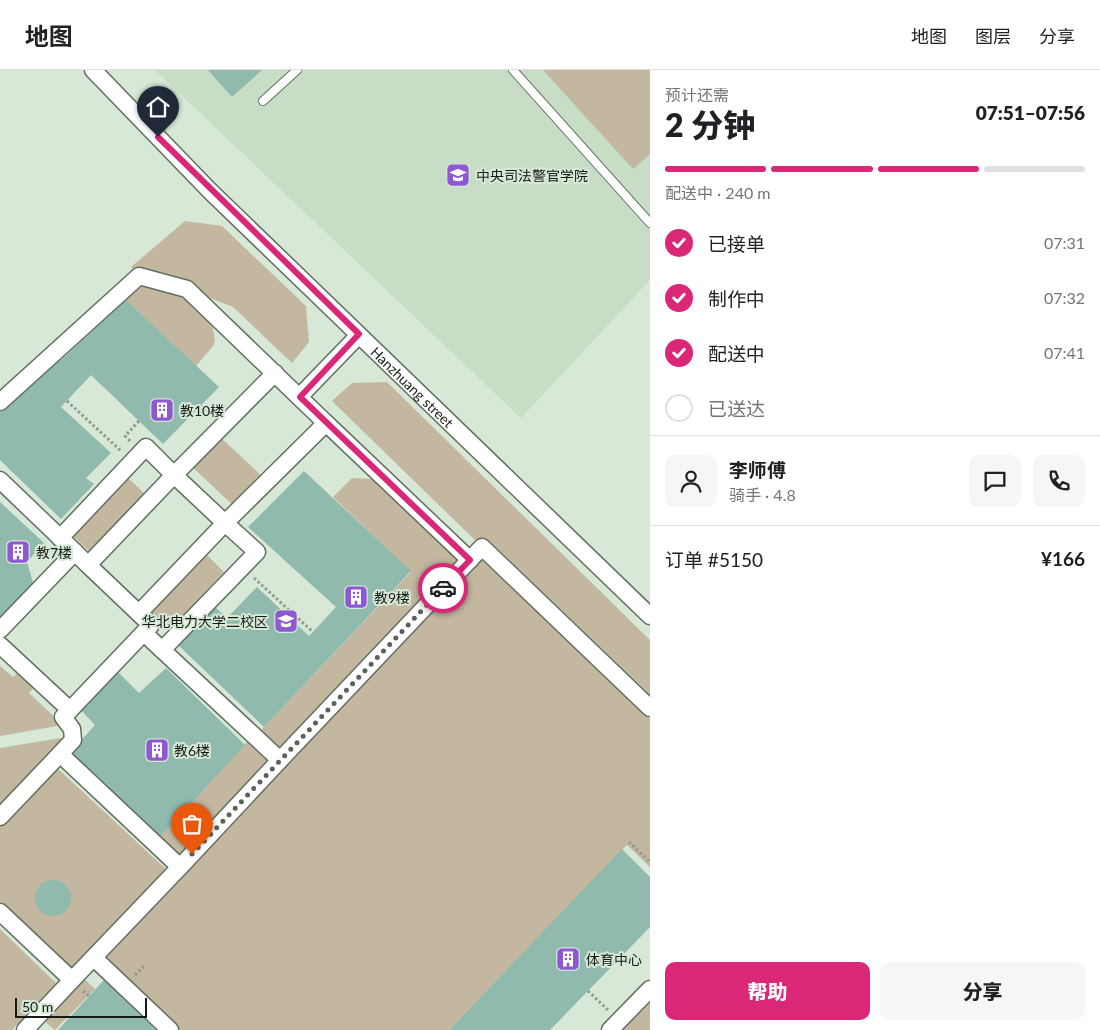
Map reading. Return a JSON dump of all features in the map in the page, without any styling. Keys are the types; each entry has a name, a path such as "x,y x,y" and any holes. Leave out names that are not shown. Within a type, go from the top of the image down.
{"street":[{"name":"Hanzhuang street","path":"93,70 210,191 650,616"},
{"path":"0,402 139,276 187,289 470,560"},
{"path":"300,397 359,334"},
{"path":"88,565 275,373"},
{"path":"139,613 225,523 326,423"},
{"path":"60,538 146,447 257,552 162,650"},
{"path":"0,480 151,625 62,717 72,730 73,740 0,816"},
{"path":"27,1029 482,547 650,708"},
{"path":"0,630 75,552"},
{"path":"144,633 280,760"},
{"path":"0,645 70,710"},
{"path":"60,754 180,867"},
{"path":"0,912 72,980"},
{"path":"94,958 170,1030"},
{"path":"615,1025 650,989"}],"lane":[{"path":"262,101 297,70"},
{"path":"513,70 650,223"}],"path":[{"path":"67,401 132,462"},
{"path":"242,567 313,632"},
{"path":"629,842 650,862"},
{"path":"588,991 615,1025"}],"shaded area":[{"name":"中央司法警官学院","path":"155,70 650,70 650,280 521,418"},
{"path":"543,70 650,70 650,154 633,169"},
{"path":"185,221 222,226 306,306 309,342 292,363 233,307 187,289 139,276 131,267"},
{"path":"140,286 181,296 212,324 215,341 196,366 126,300"},
{"path":"387,382 650,640 650,694 488,540 482,547 332,401 352,383"},
{"path":"217,434 266,480 237,509 189,464"},
{"path":"127,477 146,495 91,553 72,535"},
{"path":"352,478 373,479 461,561 280,752 259,732 411,572 333,497"},
{"path":"205,553 224,572 170,629 151,612"},
{"path":"481,559 650,719 650,867 627,845 449,1030 179,1030 101,956"},
{"path":"0,666 13,677 20,670 36,685 29,693 63,725 0,736"},
{"path":"61,738 59,746 0,806 0,748"},
{"path":"248,741 270,763 179,859 158,839"},
{"path":"56,767 168,871 72,970 0,902 0,826"},
{"path":"0,929 57,984 12,1030 0,1030"},
{"path":"82,977 95,989 55,1030 43,1020"},
{"path":"650,1000 650,1030 622,1030"}],"building":[{"path":"208,70 262,70 232,97"},
{"name":"教10楼","path":"126,300 219,387 163,444 91,375 61,407 111,453 86,478 94,484 61,519 0,460 0,412 56,356 60,361"},
{"name":"教9楼","path":"304,471 411,571 264,727 178,645 215,607 227,618 257,587 309,636 336,607 248,527"},
{"name":"教7楼","path":"0,502 44,543 27,562 34,586 0,620"},
{"name":"教6楼","path":"166,668 245,745 158,839 69,754 95,725 79,708 116,670 139,693"},
{"name":"体育中心","path":"622,849 650,877 650,927 550,1030 449,1030"},
{"path":"53,880 66,885 71,898 66,911 53,916 40,911 35,898 40,885"},
{"path":"104,980 156,1030 58,1030"}],"way so far":[{"path":"192,854 443,588"}],"place":[{"name":"中央司法警官学院","path":"458,175"},
{"name":"教10楼","path":"162,410"},
{"name":"教7楼","path":"18,552"},
{"name":"教9楼","path":"356,597"},
{"name":"华北电力大学二校区","path":"286,621"},
{"name":"教6楼","path":"157,750"},
{"name":"体育中心","path":"568,959"}],"route":[{"path":"158,137 210,191 359,334 300,397 470,560 443,588"}]}
